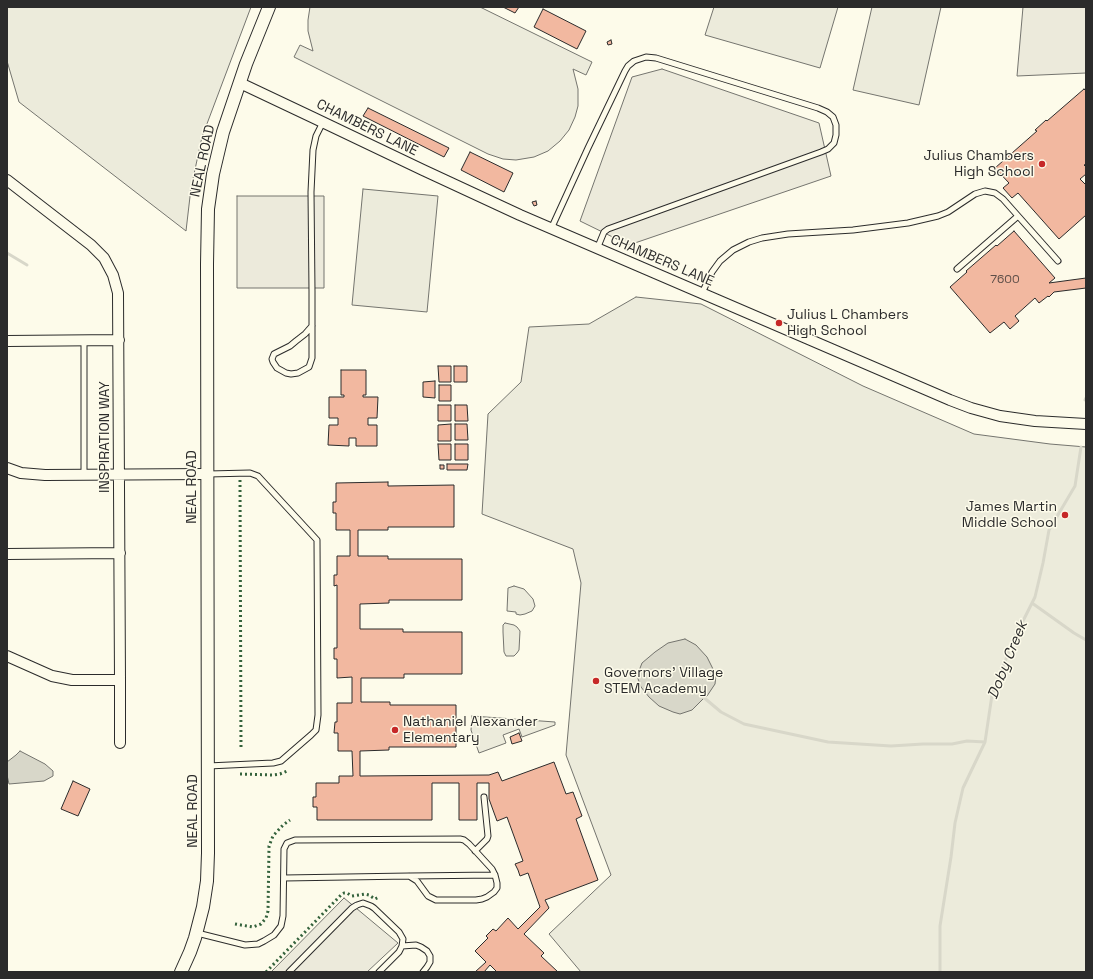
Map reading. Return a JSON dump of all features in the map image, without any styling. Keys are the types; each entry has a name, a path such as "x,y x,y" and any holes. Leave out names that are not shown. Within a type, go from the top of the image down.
{"street":[{"name":"NEAL ROAD","path":"181,972 197,933 204,907 207,881 208,214 212,184 223,132 269,7"},
{"name":"CHAMBERS LANE","path":"240,83 551,229 950,400 971,408 1011,418 1086,424"},
{"name":"INSPIRATION WAY","path":"7,180 91,245 104,258 113,275 118,293 120,743"},
{"path":"7,341 119,340"},
{"path":"7,468 21,473 37,474 207,474"},
{"path":"7,554 120,553"},
{"path":"7,656 52,676 72,680 120,680"}],"lane":[{"path":"551,229 625,71 634,61 646,57 656,58 818,108 827,112 833,117 836,125 836,135 834,143 828,149 608,229 604,232 597,248"},
{"path":"312,326 296,341 274,354 272,359 273,362 281,372 291,374 298,373 309,367 312,358 313,150 316,136 323,122"},
{"path":"702,293 712,272 726,255 740,246 762,238 806,232 853,230 899,225 944,214 978,193 985,191 992,192 1003,199 1058,261"},
{"path":"957,269 1018,216"},
{"path":"84,340 84,475"},
{"path":"207,474 250,473 258,476 315,537 317,543 318,715 316,730 284,759 277,762 208,766"},
{"path":"475,851 487,839 488,836 484,797"},
{"path":"197,933 245,945 258,944 270,938 278,931 283,916 285,846 290,841 295,840 456,838 464,840 492,869 495,875 497,888 487,897 476,900 436,900 428,896 416,881 409,876 403,876"},
{"path":"284,878 495,875"},
{"path":"289,972 352,908 360,904 367,904 371,906 402,937 402,946 399,952 379,972"},
{"path":"402,946 416,945 427,951 430,956 430,962 423,972"}],"shaded area":[{"path":"7,7 251,7 202,137 191,188 186,231 19,102 7,61"},
{"path":"310,7 480,7 592,62 586,75 573,69 578,89 578,106 569,130 560,141 548,151 534,157 516,160 503,159 488,154 294,57 300,45 313,51 308,31"},
{"path":"714,7 838,7 820,68 705,35"},
{"path":"872,7 941,7 919,105 853,90"},
{"path":"1023,7 1086,7 1086,73 1017,76"},
{"path":"662,69 819,123 831,176 629,245 580,221 632,77"},
{"path":"363,189 438,196 427,312 352,305"},
{"path":"237,196 324,196 324,288 237,288"},
{"path":"636,297 701,304 863,386 974,434 1086,447 1086,972 581,972 549,934 611,875 566,755 581,583 573,549 482,514 488,414 521,382 529,327 589,324"},
{"path":"514,586 524,589 533,599 535,606 532,611 520,615 516,614 516,612 507,611 508,588"},
{"path":"505,623 514,625 520,631 519,650 514,656 506,656 504,652 503,625"},
{"path":"685,639 696,645 707,657 716,675 715,684 707,696 692,710 680,714 659,706 641,687 637,676 642,663 655,652 668,643"},
{"path":"472,716 555,722 555,725 522,737 519,729 503,735 506,743 479,753 471,730"},
{"path":"20,751 45,764 53,771 53,776 44,781 9,784 7,762"},
{"path":"344,898 398,943 367,972 271,972"}],"building":[{"path":"503,7 519,7 515,13"},
{"path":"543,9 586,31 577,49 534,27"},
{"path":"611,40 612,44 608,45 607,42"},
{"name":"Julius Chambers High School","path":"1084,89 1086,91 1086,164 1084,165 1086,167 1086,174 1080,179 1086,185 1086,215 1059,239 1018,193 1012,198 1003,188 1009,183 995,168 1037,131 1035,130 1046,120 1047,121"},
{"path":"368,108 449,148 444,157 363,116"},
{"path":"470,152 513,173 504,192 461,170"},
{"path":"536,201 537,205 534,206 532,202"},
{"path":"1014,231 1055,278 1049,283 1086,278 1086,288 1054,292 1039,303 1035,298 1015,316 1019,321 1010,329 1004,322 990,333 950,287 967,272 966,271"},
{"path":"438,366 451,366 451,382 439,382"},
{"path":"454,366 467,366 467,382 454,382"},
{"path":"341,370 366,370 366,395 363,395 363,397 378,397 377,418 368,418 368,425 377,425 377,446 356,446 356,438 349,438 349,446 328,445 329,425 338,425 338,418 329,418 329,397 344,397 344,395 341,395"},
{"path":"435,381 435,398 423,397 423,382"},
{"path":"439,385 451,385 451,401 439,401"},
{"path":"438,405 451,405 451,421 438,421"},
{"path":"455,405 467,405 468,421 455,421"},
{"path":"451,424 451,441 438,441 438,425"},
{"path":"455,424 467,424 468,440 455,440"},
{"path":"438,444 451,444 451,460 439,460"},
{"path":"455,444 468,444 468,460 455,460"},
{"path":"447,464 468,464 467,470 447,470"},
{"path":"440,465 444,465 444,469 440,469"},
{"name":"Nathaniel Alexander Elementary","path":"388,482 388,486 454,485 454,527 388,527 388,530 358,530 358,556 388,556 388,559 462,559 462,600 389,600 389,603 360,604 360,629 403,629 403,632 462,632 462,674 404,674 404,678 361,678 361,702 390,702 390,705 456,705 456,747 389,747 389,750 360,751 360,776 489,775 498,772 502,781 554,762 566,794 573,792 582,816 576,819 598,880 545,900 549,908 524,934 544,953 541,956 558,972 497,972 490,965 484,972 475,972 486,962 475,951 488,938 486,936 493,929 496,931 508,918 518,929 540,907 528,873 520,876 515,864 523,861 507,817 497,821 489,799 489,783 477,783 477,820 459,820 459,783 432,783 432,820 317,820 317,807 313,807 313,797 316,797 316,783 339,783 339,776 353,776 352,751 338,751 338,733 334,733 335,722 337,722 337,703 352,703 352,677 337,678 337,659 334,659 334,648 337,648 337,585 334,586 334,575 337,575 337,556 350,556 350,530 336,530 336,513 333,513 333,502 336,502 336,483"},
{"path":"519,733 522,741 512,744 510,737"},
{"path":"73,781 90,789 78,816 61,809"}],"waterway":[{"path":"7,253 27,265"},
{"name":"Doby Creek","path":"940,972 940,926 955,823 963,788 985,742 992,695 1013,641 1035,597 1049,530 1075,486 1081,447"},
{"path":"1032,603 1086,640"},
{"path":"702,696 721,712 744,724 828,742 891,746 952,744 967,741 985,742"}],"hedge":[{"path":"240,480 241,747"},
{"path":"240,774 273,775 287,771"},
{"path":"235,924 253,927 261,924 266,918 268,911 269,846 273,836 290,820"},
{"path":"266,972 342,894 347,893 352,896 365,894 375,899 379,897"}],"place":[{"name":"Julius Chambers High School","path":"1042,164"},
{"name":"Julius L Chambers High School","path":"779,323"},
{"name":"James Martin Middle School","path":"1065,515"},
{"name":"Governors' Village STEM Academy","path":"596,681"},
{"name":"Nathaniel Alexander Elementary","path":"395,730"}]}
